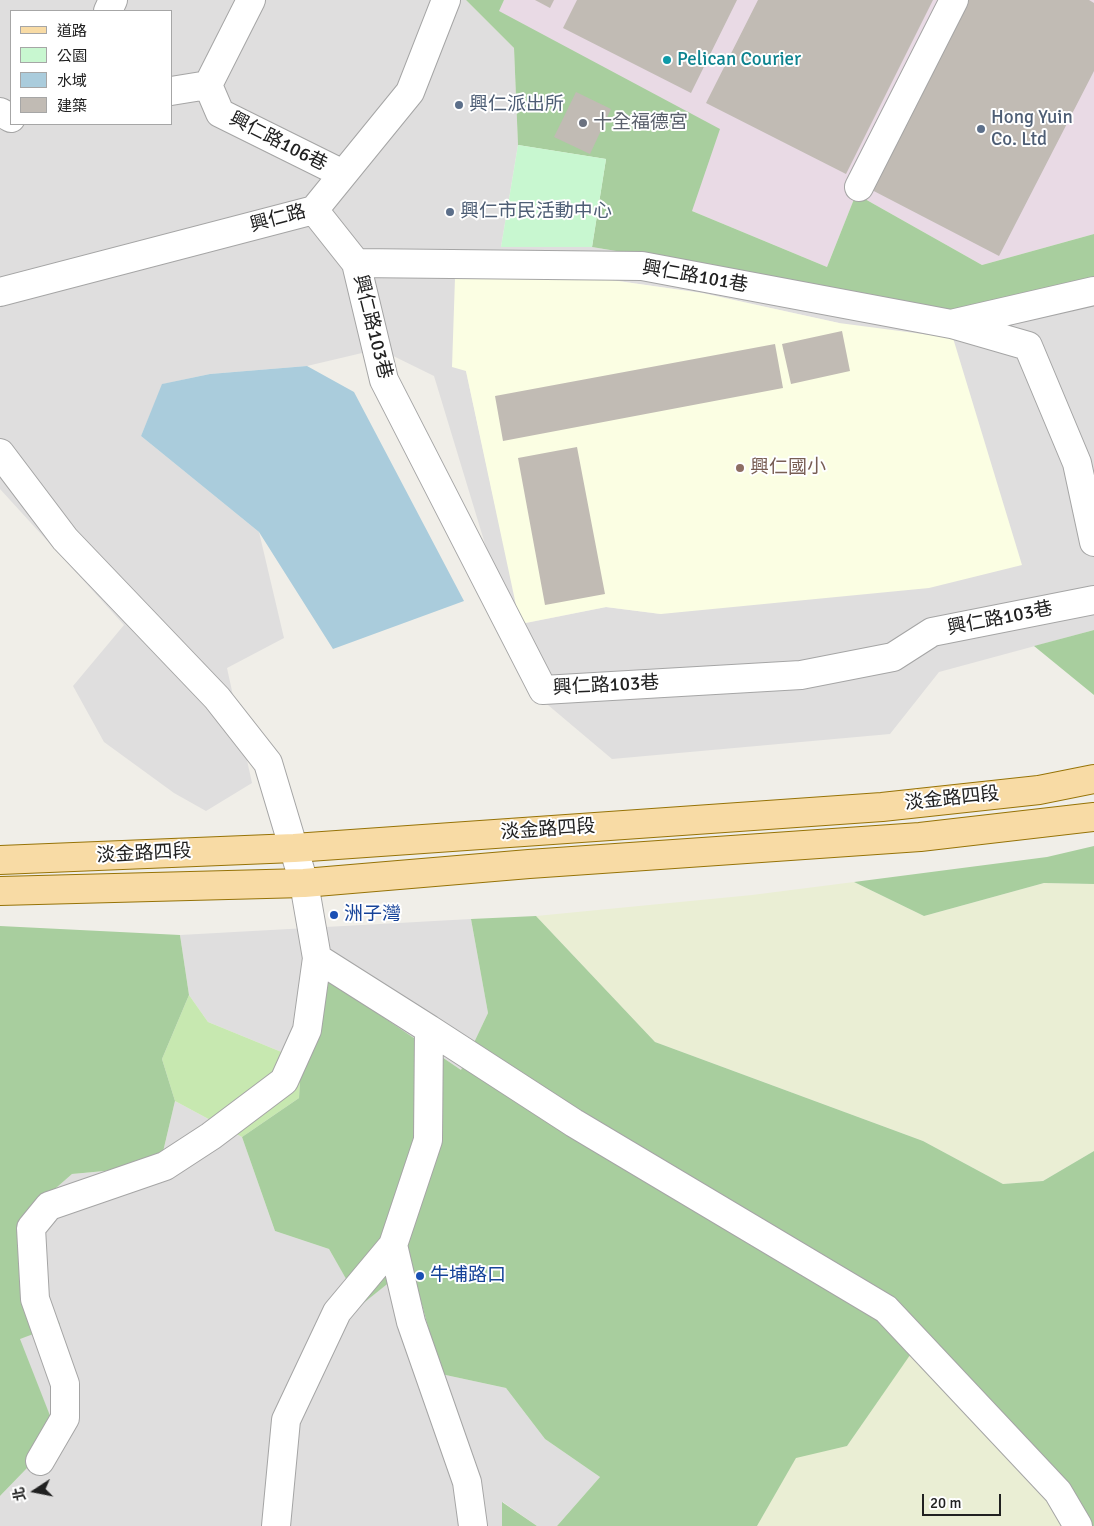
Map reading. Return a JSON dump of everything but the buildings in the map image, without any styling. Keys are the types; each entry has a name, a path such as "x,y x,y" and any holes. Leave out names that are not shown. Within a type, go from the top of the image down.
{"main road":[{"name":"淡金路四段","path":"0,860 294,848 882,807 1039,790 1094,779"},
{"name":"淡金路四段","path":"0,891 304,883 539,863 920,837 1094,817"}],"street":[{"path":"172,91 208,85 251,0"},
{"name":"興仁路","path":"0,292 314,210 410,92 446,0"},
{"path":"859,187 954,0"},
{"name":"興仁路106巷","path":"208,85 220,113 343,174"},
{"path":"314,210 356,263"},
{"name":"興仁路101巷","path":"356,263 642,266 951,324 1094,292"},
{"name":"興仁路103巷","path":"356,263 384,380 543,690 801,675 892,657 932,632 1094,600"},
{"path":"951,324 1028,346 1078,463 1094,542"},
{"path":"0,453 65,539 217,698 268,763 304,883 316,958 307,1030 284,1080 211,1136 165,1166 49,1206 30,1228 34,1299 65,1384 65,1418 40,1461"},
{"path":"316,958 574,1123 886,1310 1058,1492 1078,1526"},
{"path":"276,1526 286,1420 337,1312 393,1245 428,1140 429,1029"},
{"path":"393,1245 411,1322 467,1482 473,1526"}],"shaded area":[{"path":"0,0 466,0 514,48 518,145 501,247 592,247 821,285 948,314 1094,286 1094,630 939,672 890,734 612,759 529,689 434,376 379,349 307,366 210,374 163,384 141,436 259,532 284,638 227,668 252,783 206,811 174,793 104,742 73,686 124,625 0,489","holes":["456,278 611,280 702,293 839,323 661,614 606,607 521,624 466,371"]},
{"path":"504,0 1094,0 1094,234 982,265 856,194 827,267 692,211 498,11"},
{"name":"興仁國小","path":"455,278 611,280 702,293 839,323 953,338 1022,565 929,588 661,614 606,607 520,624 466,371 452,367"},
{"path":"854,882 924,916 1044,883 1094,884 1094,1151 1043,1181 1003,1184 923,1141 655,1042 536,916 752,895"},
{"path":"471,919 488,1013 461,1070 327,980 301,1060 208,1022 189,995 180,935"},
{"path":"175,1101 242,1137 275,1231 329,1249 361,1304 411,1265 441,1374 506,1388 545,1439 600,1477 557,1526 537,1526 503,1502 502,1526 0,1526 0,1496 58,1436 19,1339 22,1255 32,1209 72,1174 126,1169 162,1156"},
{"path":"917,1344 1086,1526 757,1526 796,1457 847,1446"}],"green space":[{"path":"466,0 504,0 499,11 720,129 692,211 827,267 856,194 982,265 1094,234 1094,286 948,314 821,285 592,247 606,159 518,145 514,48"},
{"path":"518,145 606,159 592,247 501,247"},
{"path":"1094,630 1094,695 1034,646"},
{"path":"1094,846 1094,884 1044,883 924,916 854,882 1047,857"},
{"path":"536,916 655,1042 923,1141 1003,1184 1043,1181 1094,1151 1094,1526 1086,1526 917,1345 847,1446 796,1458 757,1526 557,1526 600,1477 545,1439 506,1388 441,1374 411,1265 361,1305 329,1249 275,1231 242,1137 299,1098 301,1060 327,979 461,1070 488,1013 471,919"},
{"path":"0,926 180,935 189,995 162,1059 175,1101 162,1156 126,1169 72,1174 32,1209 22,1255 60,1324 20,1339 58,1436 0,1496"},
{"path":"189,995 208,1022 301,1060 299,1098 242,1137 175,1101 162,1059"},
{"path":"502,1502 537,1526 502,1526"}],"water":[{"path":"307,366 354,392 464,601 333,649 259,532 141,436 162,384 210,374"}],"place":[{"name":"Pelican Courier","path":"667,60"},
{"name":"興仁派出所","path":"459,105"},
{"name":"十全福德宮","path":"583,123"},
{"name":"Hong Yuin Co. Ltd","path":"981,129"},
{"name":"興仁市民活動中心","path":"450,212"},
{"name":"興仁國小","path":"740,468"},
{"name":"洲子灣","path":"334,915"},
{"name":"牛埔路口","path":"420,1276"}]}
